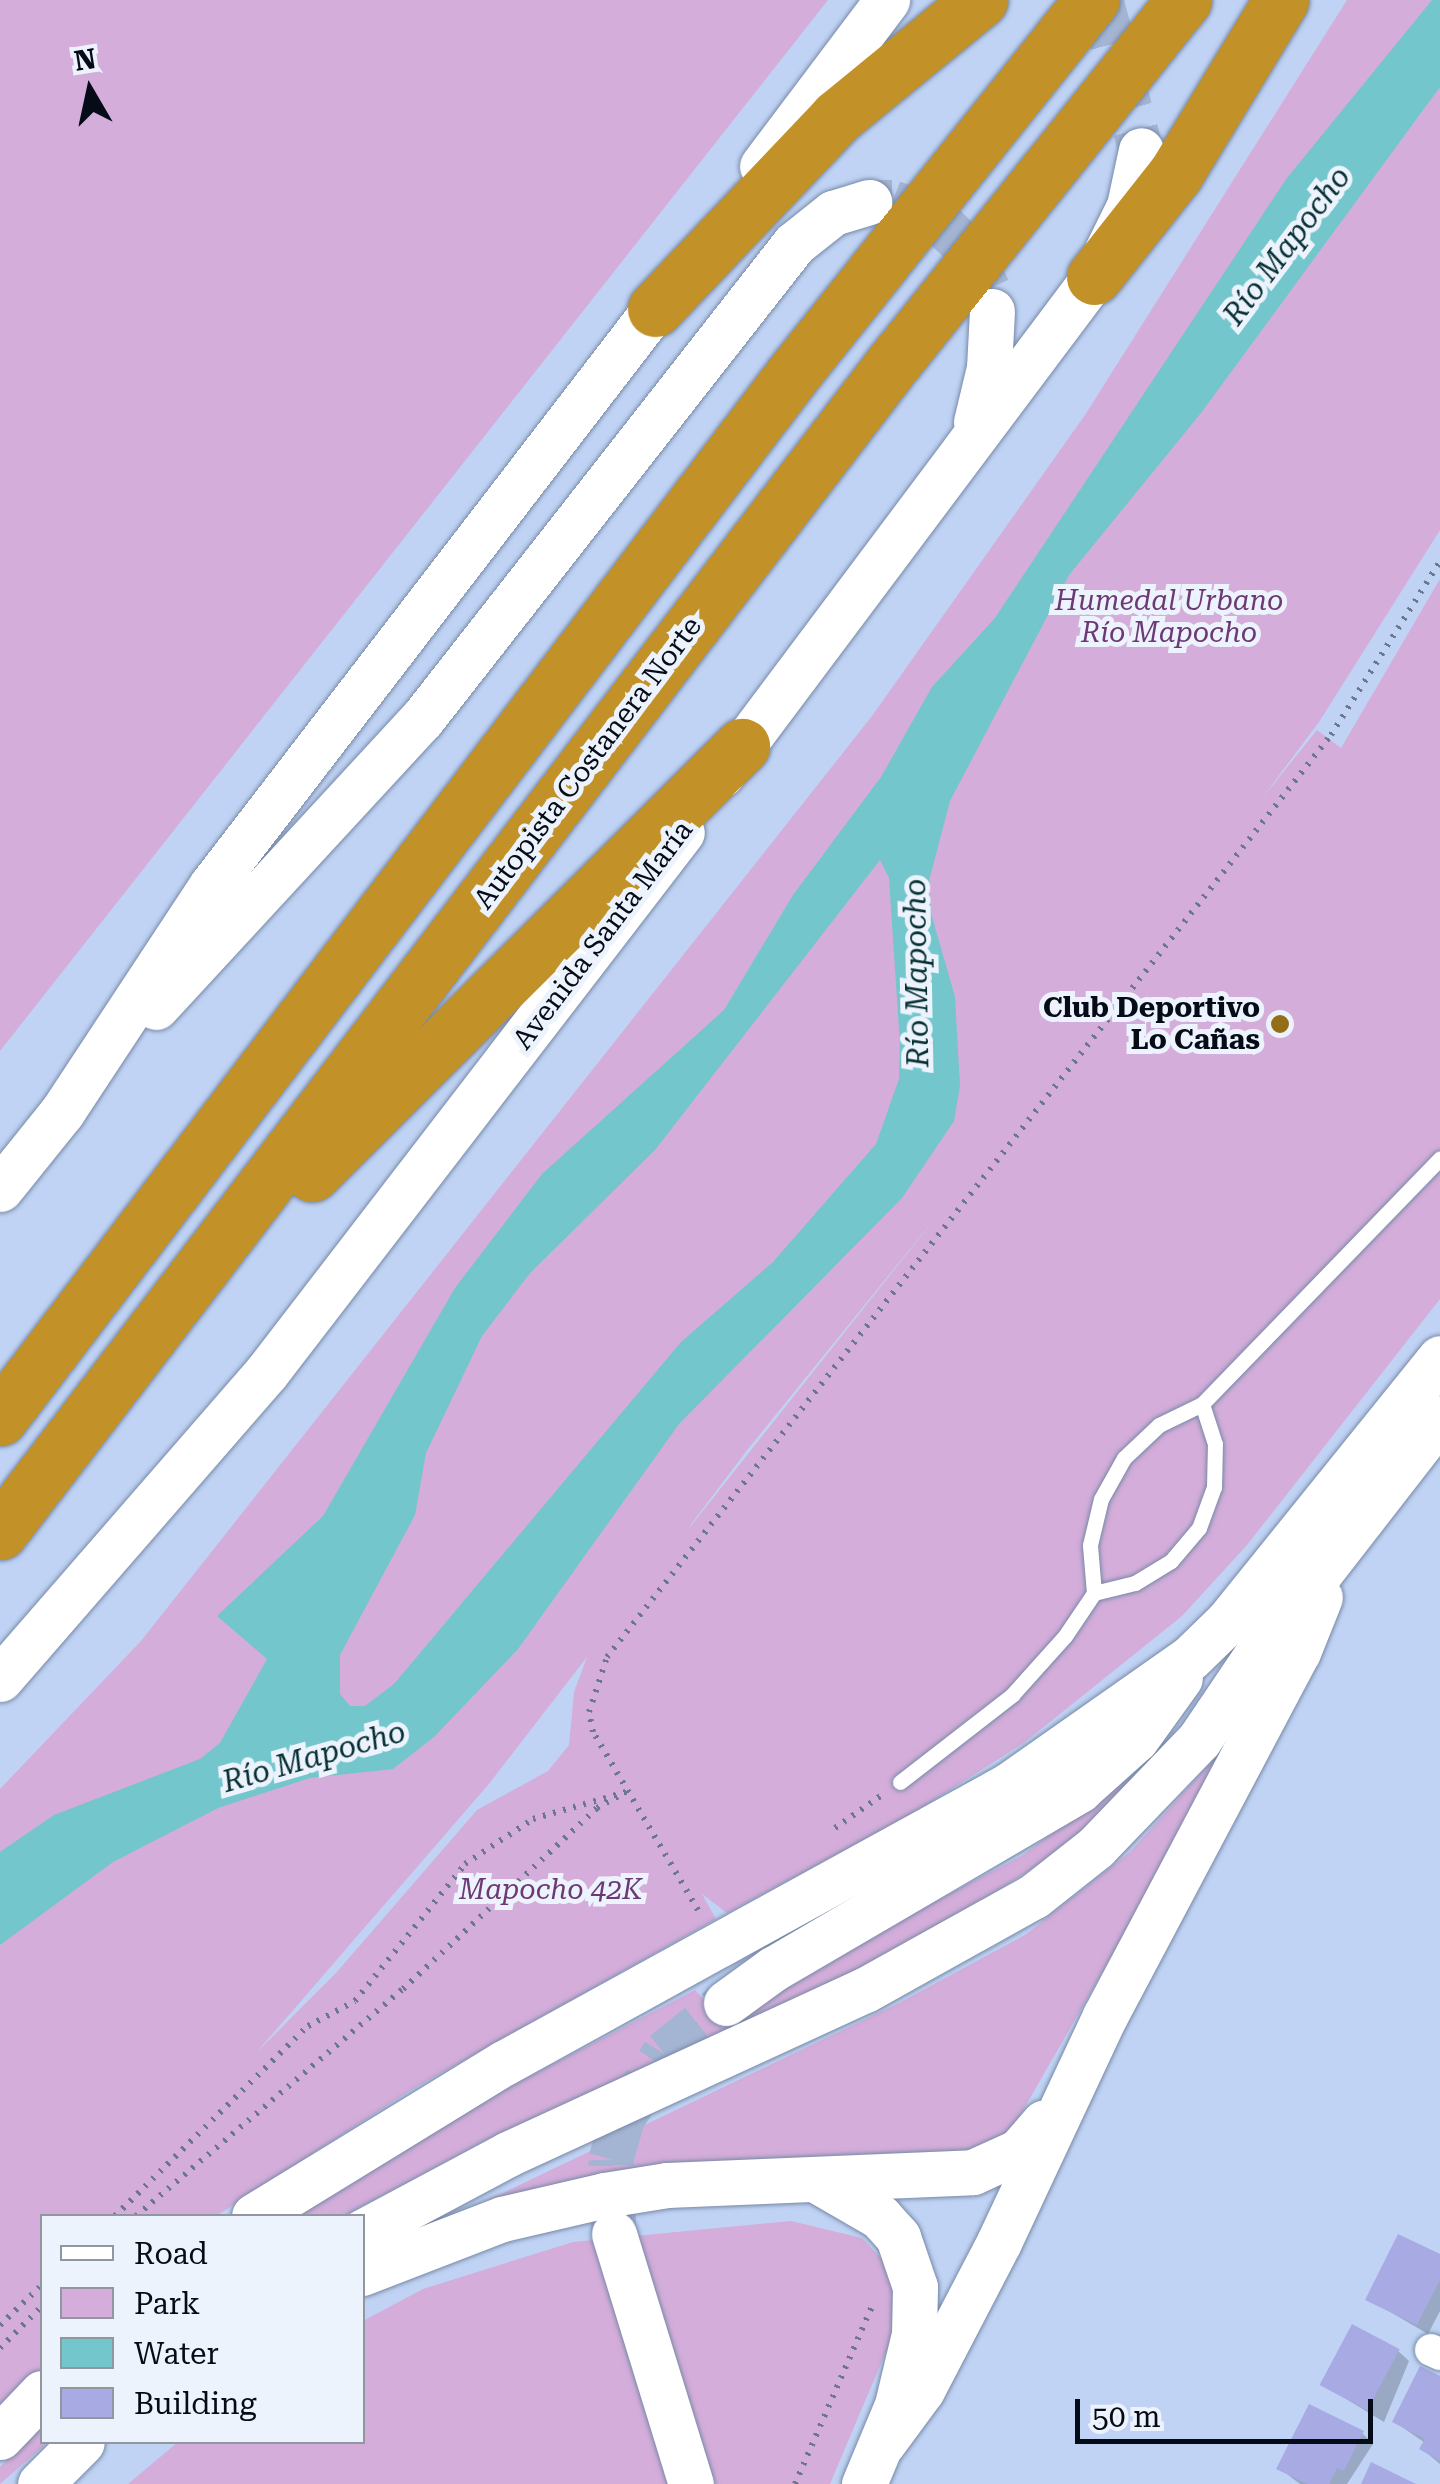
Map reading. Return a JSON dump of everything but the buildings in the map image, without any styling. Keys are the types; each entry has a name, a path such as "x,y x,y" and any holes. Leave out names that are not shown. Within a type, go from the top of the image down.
{"highway":[{"path":"655,309 837,118 980,0"},
{"path":"0,1418 793,374 1092,0"},
{"name":"Autopista Costanera Norte","path":"0,1532 209,1265 745,556 1184,0"},
{"path":"1094,278 1176,173 1281,0"},
{"path":"209,1265 342,1146 742,746"}],"main road":[{"path":"62,1112 210,886 888,0"},
{"name":"Avenida Santa María","path":"0,1679 341,1278 1094,278 1130,206 1141,150"},
{"path":"0,1189 62,1112 422,718 794,244 833,214 869,202"},
{"path":"964,451 984,397 992,311"},
{"path":"257,2214 504,2063 1009,1785 1190,1658 1238,1609 1440,1358"},
{"path":"365,2230 508,2154 866,1990 1034,1896 1096,1847 1198,1740 1440,1418"},
{"path":"883,2443 922,2390 1068,2093 1298,1652 1339,1550"},
{"path":"726,2003 786,1961 1079,1790 1136,1740 1190,1658"},
{"path":"365,2273 502,2219 605,2194 686,2184 816,2181 989,2167 1019,2151 1068,2093"},
{"path":"816,2181 880,2217 898,2237 910,2266 914,2334 883,2443 864,2484"},
{"path":"614,2234 690,2484"},
{"path":"0,2437 40,2395"},
{"path":"40,2484 80,2444"}],"lane":[{"path":"1094,1593 1094,1530 1101,1500 1124,1458 1159,1425 1202,1404 1440,1158"},
{"path":"900,1782 1012,1695 1094,1593 1135,1583 1171,1561 1198,1528 1214,1472 1214,1444 1202,1404"}],"path":[{"path":"705,1921 593,1732 589,1712 597,1676 619,1637 1332,735 1440,561"},
{"path":"118,2214 308,2026 354,2002 465,1864 534,1820 626,1792"},
{"path":"138,2214 403,1989 597,1808 626,1792"},
{"path":"0,2325 40,2287"},
{"path":"0,2348 40,2308"}],"green space":[{"path":"0,0 828,0 0,1051"},
{"path":"1347,0 1440,0 1440,530 1319,722 1260,801 1317,730 1341,748 1440,579 1440,1299 1247,1545 1182,1616 1025,1742 909,1816 727,1913 702,1894 716,1919 411,2090 219,2214 40,2214 40,2373 0,2415 0,1789 141,1641 872,716 1085,415","holes":["944,1207 690,1527 748,1449","587,1657 574,1692 569,1745 548,1771 477,1810 336,1973 256,2053 488,1785"]},
{"path":"1243,1727 1006,2140 971,2153 428,2229 899,2003 1025,1935 1130,1852"},
{"path":"1131,1774 1137,1778 1058,1853 906,1947 486,2140 348,2214 295,2214 505,2089 695,1990 726,2023 850,1946 1023,1855"},
{"path":"791,2221 862,2238 892,2270 904,2309 830,2484 128,2484 176,2444 365,2444 365,2320 423,2289 573,2242"},
{"path":"40,2426 40,2444 46,2444 0,2484 0,2467"}],"water":[{"name":"Río Mapocho","path":"1432,0 1440,0 1440,87 1201,413 1069,575 950,801 929,881 931,913 955,997 960,1086 954,1121 902,1198 679,1424 518,1649 434,1737 393,1769 310,1778 218,1808 113,1862 0,1945 0,1852 54,1815 200,1759 220,1743 267,1659 217,1616 323,1516 455,1288 542,1174 724,1010 793,895 881,777 932,687 995,618 1287,178","holes":["880,860 889,878 899,1079 876,1144 773,1262 681,1342 394,1684 365,1706 350,1706 340,1694 340,1655 415,1515 426,1453 482,1336 530,1273 655,1150"]}],"tunnel":[{"path":"1101,0 1141,150"},
{"path":"869,202 892,202 937,219 970,251 988,289"},
{"path":"614,2232 611,2159 622,2119 664,2053 726,2003"}],"place":[{"name":"Club Deportivo Lo Cañas","path":"1280,1024"}],"park label":[{"name":"Humedal Urbano Río Mapocho","path":"1169,617"},
{"name":"Mapocho 42K","path":"551,1890"}]}
